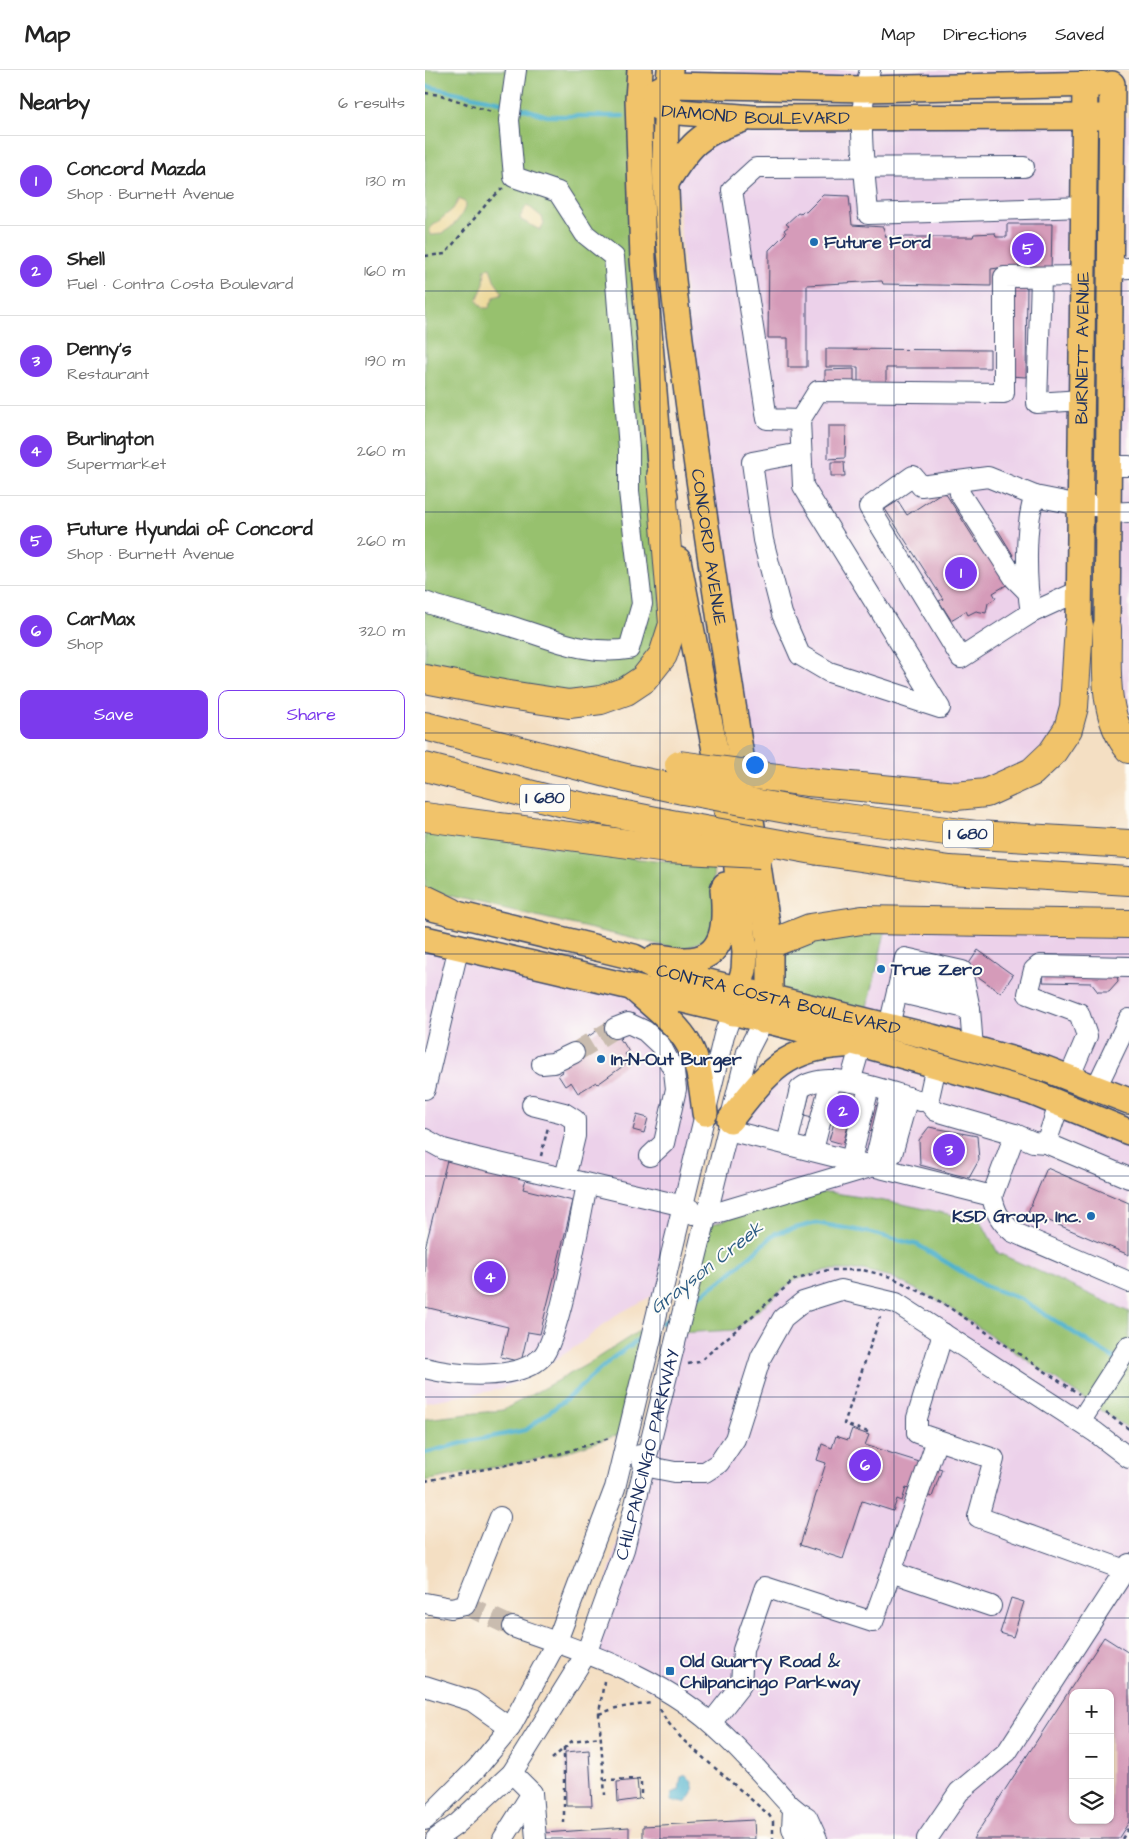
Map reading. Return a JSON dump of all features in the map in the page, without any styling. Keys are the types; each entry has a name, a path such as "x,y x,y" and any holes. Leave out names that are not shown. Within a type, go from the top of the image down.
{"highway":[{"path":"425,679 569,704 601,700 626,691 644,679 663,655 673,624 661,476"},
{"path":"681,778 808,782 956,796 986,793 1032,772 1052,752 1068,729 1074,707 1079,626"},
{"path":"1107,628 1107,689 1114,720 1129,749"},
{"name":"I 680","path":"425,726 626,778 681,778 809,813 977,835 1129,844"},
{"name":"I 680","path":"425,767 560,802 667,836 819,851 950,870 1129,880"},
{"path":"425,817 667,836"},
{"path":"425,899 452,912"},
{"path":"770,944 810,928 862,920 1129,924"}],"main road":[{"name":"CONCORD AVENUE","path":"640,70 638,99 643,259 661,476 736,858 745,937 744,970 732,1013"},
{"name":"DIAMOND BOULEVARD","path":"638,99 669,78 864,76 1085,77 1118,80"},
{"name":"BURNETT AVENUE","path":"1079,626 1085,77"},
{"name":"CONCORD AVENUE","path":"669,78 667,111 669,261 698,471 770,944 767,1009"},
{"name":"BURNETT AVENUE","path":"1107,628 1119,466 1120,117 1118,80"},
{"name":"DIAMOND BOULEVARD","path":"638,99 667,111 748,118 1120,117"},
{"path":"667,183 683,156 704,135 720,126 748,118"},
{"path":"634,957 692,960 700,958 713,950 725,926 723,890 736,858"},
{"name":"CONTRA COSTA BOULEVARD","path":"425,907 634,957 659,970 739,990 767,1009 861,1044 1060,1102 1129,1132"},
{"name":"CONTRA COSTA BOULEVARD","path":"425,938 631,986 732,1013 767,1009 889,1026 973,1048 1069,1078 1129,1101"},
{"path":"631,986 677,1027 692,1046 701,1075 705,1113"},
{"path":"729,1125 764,1078 787,1060 818,1046 861,1044"},
{"path":"1099,1119 1123,1110 1129,1113"}],"street":[{"path":"425,602 564,644 595,651 611,652 629,649 642,604 629,491 629,449 614,257 585,234 558,192 515,177 509,120 516,70"},
{"path":"864,76 863,118 868,214 1083,207"},
{"path":"800,420 767,419 732,190 756,168 1024,167"},
{"path":"801,453 752,462 763,540 782,614 800,655 829,672 940,708 803,486 800,420 818,391 1004,393 1004,278 1083,276"},
{"path":"1041,278 1037,403 1081,400"},
{"path":"1079,590 1031,613 961,658 869,507 913,476 921,486 989,476 1035,496 1115,511"},
{"path":"959,481 961,494 1015,579 1028,592"},
{"path":"1031,613 1028,592 1030,510 1035,496"},
{"path":"425,1089 459,946"},
{"path":"889,1026 905,958 962,970 973,1048"},
{"path":"1069,1078 1087,1036 1079,1013 1028,994 1034,970 1040,965 1129,968"},
{"path":"899,983 969,1009"},
{"name":"CHILPANCINGO PARKWAY","path":"436,1839 457,1824 512,1773 586,1654 624,1549 747,1052 767,1009"},
{"name":"CHILPANCINGO PARKWAY","path":"425,1820 477,1768 510,1728 557,1641 615,1488 724,1035 732,1013"},
{"path":"1096,1088 1129,1019"},
{"path":"615,1028 628,1023 645,1031 661,1046 674,1071 676,1089 666,1136 664,1143 650,1156"},
{"path":"1087,1036 1115,1048"},
{"path":"813,1150 841,1081 861,1044"},
{"path":"542,1064 553,1064 574,1053"},
{"path":"927,1102 936,1066"},
{"path":"787,1144 800,1089 814,1080 841,1081 927,1102 935,1111 1015,1134 1033,1142 1046,1143 1129,1178"},
{"path":"851,1160 869,1087"},
{"path":"705,1222 874,1166 892,1154 900,1095"},
{"path":"1046,1143 1060,1102"},
{"path":"532,1105 564,1112 575,1120 576,1128 565,1178"},
{"path":"729,1125 787,1144 992,1196"},
{"path":"1015,1134 992,1196 994,1211 1002,1223 1013,1232 1129,1282"},
{"path":"425,1139 443,1149 690,1209 694,1216 687,1263 690,1282"},
{"path":"425,1368 447,1374 490,1374 520,1370 532,1365 544,1356 557,1321 587,1184"},
{"path":"647,1356 653,1368 654,1388 640,1443 641,1461 644,1466 675,1472 705,1472 719,1463 735,1439 761,1357 783,1318 803,1302 841,1290 896,1303 1080,1422 1129,1458"},
{"path":"927,1839 959,1792 1007,1752 1127,1567 978,1517 994,1459 917,1433 917,1418 943,1333"},
{"path":"1080,1422 1128,1348"},
{"path":"711,1723 741,1685 743,1650 765,1587 873,1622 937,1440"},
{"path":"425,1603 451,1608 465,1605 500,1517"},
{"path":"891,1572 991,1606"},
{"path":"513,1627 557,1641 639,1676 676,1698 711,1723 741,1751 793,1810 807,1817 817,1839"},
{"path":"425,1686 472,1701 510,1728"},
{"path":"512,1773 532,1793 536,1839"},
{"path":"503,1839 532,1793"},
{"path":"793,1810 792,1828 796,1839"}],"path":[{"path":"425,93 441,95 483,107 509,120"},
{"path":"425,256 445,254 488,202 515,177"},
{"path":"534,1171 539,1163 550,1123 564,1112"},
{"path":"670,1362 690,1364 699,1362 794,1280 828,1270 863,1270 891,1277 941,1302 1129,1429"},
{"path":"868,1432 844,1424 891,1277"},
{"path":"425,1482 556,1455 610,1438"},
{"path":"604,1681 599,1714 605,1795"},
{"path":"599,1714 615,1708 653,1703 660,1708 666,1720 683,1740 769,1815 773,1821 773,1839"},
{"path":"552,1759 564,1746 572,1741 601,1737"},
{"path":"564,1746 564,1823"},
{"path":"604,1780 641,1779 641,1799"},
{"path":"1122,1839 1129,1828"}],"shaded area":[{"path":"670,70 1085,70 1085,84 668,85"},
{"path":"1084,117 1068,729 986,793 751,775 698,471 677,179 689,157 754,118"},
{"path":"1112,117 1129,117 1129,749 1114,720"},
{"path":"888,919 1129,924 1129,1101 865,1020"},
{"path":"425,939 631,987 677,1027 705,1113 663,1290 616,1315 578,1345 540,1370 514,1384 496,1390 425,1402"},
{"path":"861,1044 1129,1133 1129,1312 998,1253 980,1221 704,1227 730,1120 764,1078"},
{"path":"828,1270 863,1270 891,1277 941,1302 1129,1429 1129,1839 817,1839 711,1723 586,1654 677,1333 735,1330 794,1280"}],"green space":[{"path":"425,70 640,70 663,655 601,700 425,679"},
{"path":"425,831 447,832 639,859 713,864 715,913 707,938 687,948 669,947 425,890"},
{"path":"888,919 865,1020 770,998 770,944"},
{"path":"829,1192 902,1204 981,1221 998,1253 1129,1312 1129,1429 941,1302 891,1277 863,1270 828,1270 794,1280 735,1330 677,1333 704,1227 791,1197"},
{"path":"656,1320 630,1431 556,1455 425,1481 425,1419 503,1410 586,1365"}],"sand":[{"path":"459,199 466,203 458,220 443,233 431,235 429,229 453,209"},
{"path":"527,205 542,217 544,223 540,230 521,220 520,217"},
{"path":"490,268 495,282 502,292 501,295 494,297 489,308 483,308 477,300 484,284 485,269"}],"water":[{"path":"686,1775 693,1785 693,1793 689,1800 685,1803 671,1801 672,1793 679,1790 681,1777"}],"building":[{"path":"823,195 849,196 852,225 883,227 886,237 973,237 974,234 995,233 996,237 1007,237 1007,224 1052,224 1051,271 1005,267 991,269 991,286 883,284 882,281 807,285 807,367 788,367 788,338 768,338 769,250 786,233 784,230 789,226 786,224 798,213 806,212"},
{"path":"1009,286 1027,286 1026,377 1010,376"},
{"path":"826,349 990,350 990,368 886,368 886,384 858,383 858,367 826,367"},
{"path":"854,369 854,387 825,387 825,370"},
{"path":"828,426 846,426 845,458 828,459"},
{"path":"831,462 844,462 845,476 831,476"},
{"path":"944,491 977,543 998,530 1013,555 996,566 1008,584 993,593 996,598 988,603 986,613 976,611 968,615 966,611 951,620 939,601 943,599 885,509 898,501 907,515"},
{"path":"978,950 1013,975 1001,993 966,968"},
{"path":"1046,956 1117,973 1118,982 1109,992 1098,992 1091,983 1043,982"},
{"name":"In-N-Out Burger","path":"610,1022 622,1038 619,1039 629,1052 625,1054 630,1061 598,1084 596,1082 578,1093 571,1082 565,1086 558,1075 563,1072 561,1068 571,1048"},
{"path":"811,1089 882,1107 876,1133 848,1126 843,1144 829,1140 834,1123 804,1116"},
{"path":"637,1115 648,1118 644,1133 633,1130"},
{"path":"929,1127 977,1136 979,1160 969,1178 920,1165 919,1140"},
{"path":"447,1160 526,1179 523,1189 573,1201 540,1334 528,1332 521,1362 501,1357 508,1327 425,1307 425,1248"},
{"path":"1047,1168 1129,1203 1129,1255 1028,1212"},
{"path":"852,1429 869,1435 865,1445 942,1469 932,1497 906,1488 902,1501 897,1499 893,1511 862,1501 843,1559 800,1545 826,1463 817,1460 822,1444 832,1448 836,1436 848,1440"},
{"path":"1011,1598 1024,1602 1013,1637 1000,1633"},
{"path":"1104,1637 1129,1653 1129,1822 1118,1839 973,1839 1069,1691 1069,1824 1114,1824 1114,1689 1070,1689"},
{"path":"589,1750 592,1806 566,1806 565,1752"},
{"path":"637,1780 639,1799 618,1802 617,1782"},
{"path":"754,1820 755,1839 643,1839 643,1826"},
{"path":"629,1827 629,1839 544,1839 544,1833"}],"waterway":[{"path":"425,86 505,103"},
{"path":"516,106 547,116 623,116"},
{"name":"Grayson Creek","path":"692,1301 726,1277 776,1233 816,1223 867,1232 918,1245 985,1286 1021,1299 1115,1359"},
{"name":"Grayson Creek","path":"662,1323 676,1313"},
{"name":"Grayson Creek","path":"425,1453 470,1441 526,1430 570,1396 614,1357 645,1335"}],"tunnel":[{"path":"574,1053 615,1028"},
{"path":"465,1605 513,1627"}],"place":[{"name":"Future Ford","path":"814,242"},
{"name":"Future Hyundai of Concord","path":"1028,249"},
{"name":"Concord Mazda","path":"961,573"},
{"name":"True Zero","path":"881,969"},
{"name":"In-N-Out Burger","path":"601,1059"},
{"name":"Shell","path":"843,1111"},
{"name":"Denny's","path":"949,1150"},
{"name":"KSD Group, Inc.","path":"1091,1216"},
{"name":"Burlington","path":"490,1277"},
{"name":"CarMax","path":"865,1465"},
{"name":"Old Quarry Road & Chilpancingo Parkway","path":"670,1671"}]}
